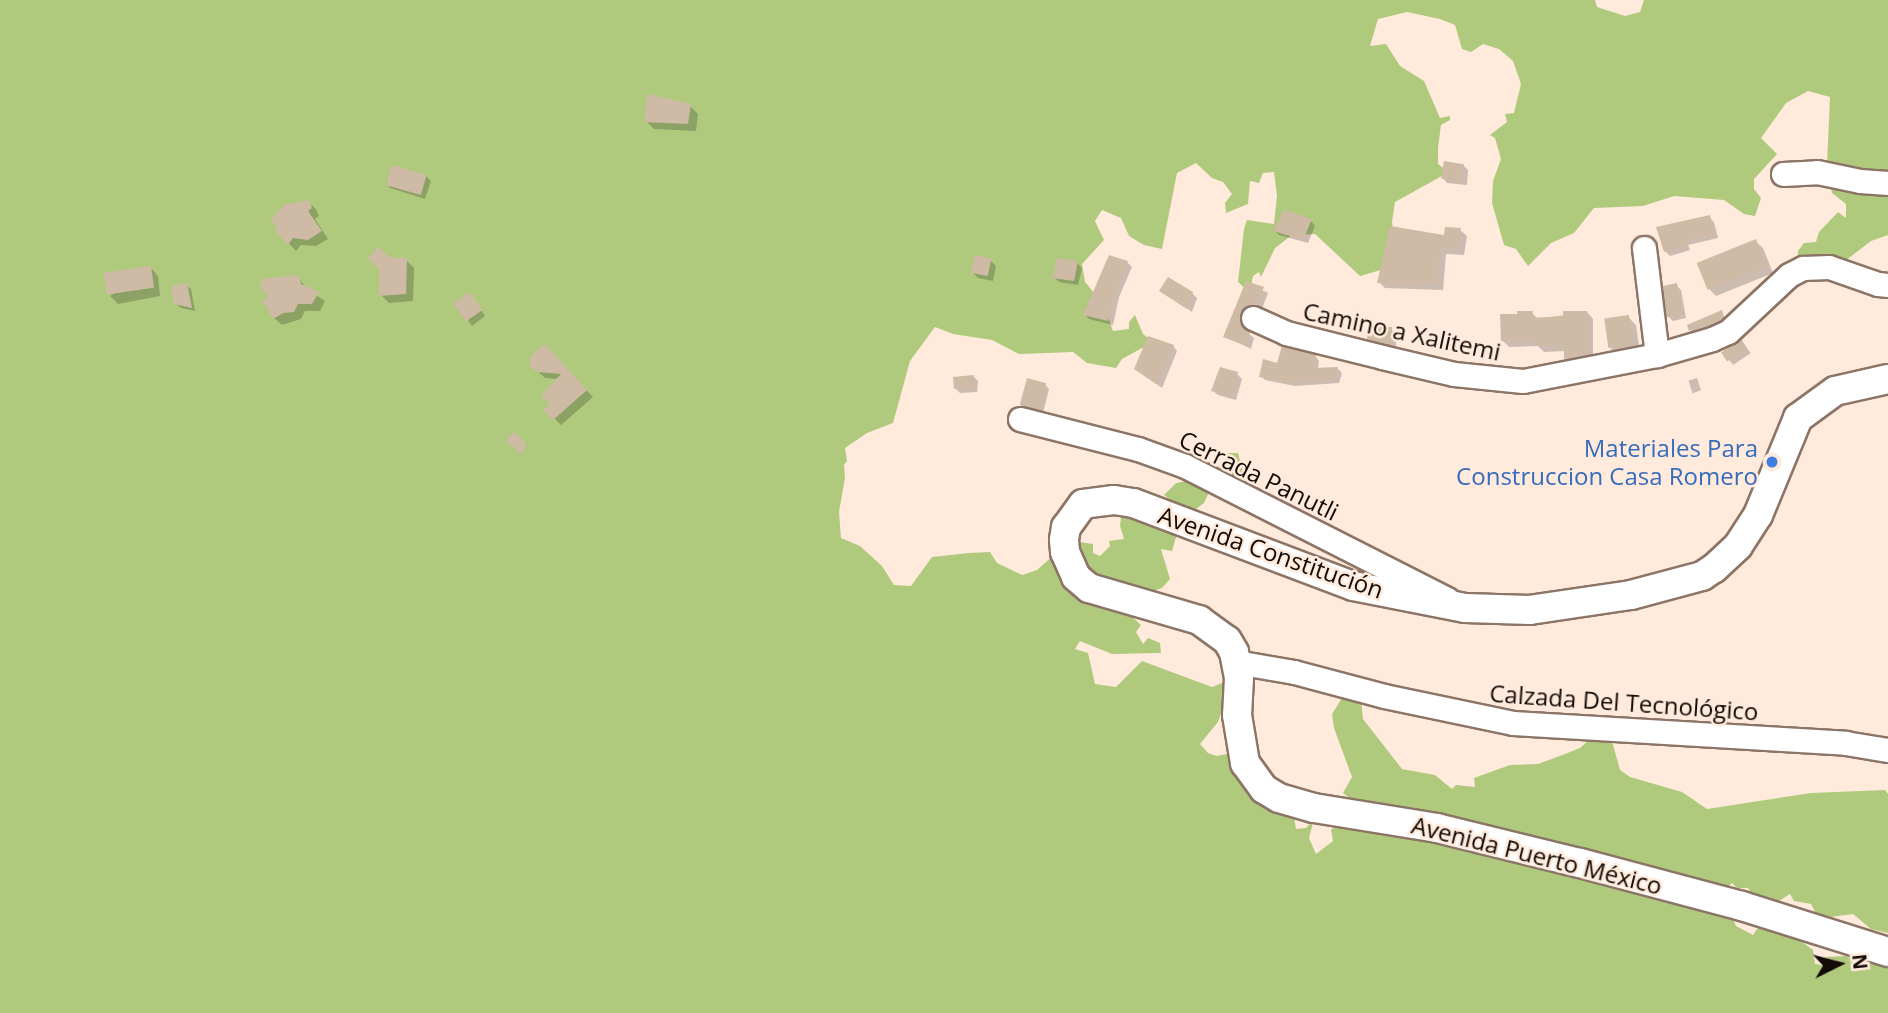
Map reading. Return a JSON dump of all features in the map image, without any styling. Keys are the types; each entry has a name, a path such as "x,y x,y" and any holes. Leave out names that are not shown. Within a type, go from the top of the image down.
{"main road":[{"name":"Avenida Constitución","path":"1237,715 1236,663 1227,640 1199,620 1089,588 1076,578 1065,552 1064,540 1066,527 1083,504 1114,500 1133,503 1353,586 1465,608 1530,610 1630,595 1702,576 1738,547 1747,534 1798,418 1835,391 1888,379"},
{"name":"Avenida Puerto México","path":"1237,715 1245,763 1264,789 1279,798 1314,808 1437,828 1580,863 1742,906 1888,952"}],"street":[{"path":"1783,174 1817,172 1860,181 1888,183"},
{"path":"1644,248 1657,355"},
{"name":"Camino a Xalitemi","path":"1253,318 1286,333 1454,374 1510,381 1537,380 1657,355 1728,332 1789,275 1802,268 1829,267 1888,285"},
{"name":"Cerrada Panutli","path":"1020,419 1138,449 1185,466 1465,608"},
{"name":"Calzada Del Tecnológico","path":"1236,663 1294,672 1384,696 1513,723 1845,743 1888,750"}],"green space":[{"path":"0,0 1595,0 1597,7 1625,16 1640,12 1644,0 1888,0 1888,235 1871,241 1845,261 1797,267 1798,251 1804,243 1816,242 1819,232 1838,212 1846,218 1846,204 1832,193 1827,165 1830,97 1808,91 1786,103 1761,138 1777,154 1754,179 1754,189 1761,198 1755,216 1744,214 1724,200 1674,196 1643,206 1594,208 1574,233 1551,243 1528,266 1516,249 1504,245 1492,203 1493,181 1501,159 1495,138 1490,135 1507,122 1505,114 1514,113 1521,84 1513,61 1499,49 1483,44 1471,52 1462,49 1455,25 1440,19 1407,12 1378,19 1370,46 1386,44 1400,66 1424,81 1440,118 1450,116 1450,120 1441,125 1438,148 1438,164 1449,172 1395,202 1392,222 1397,255 1388,268 1360,276 1315,234 1292,235 1275,248 1261,277 1259,272 1253,276 1250,293 1238,282 1244,229 1247,220 1274,224 1277,196 1274,172 1263,173 1259,183 1250,181 1248,204 1226,213 1225,203 1232,194 1223,182 1212,178 1196,163 1177,173 1162,249 1144,245 1129,236 1121,218 1102,210 1095,221 1104,240 1082,264 1085,282 1104,305 1113,331 1129,329 1129,322 1135,315 1143,334 1153,342 1122,359 1116,368 1087,363 1073,352 1019,354 992,340 953,334 935,327 910,361 893,423 867,433 845,448 847,461 844,465 845,478 839,512 841,538 860,546 882,566 894,585 911,586 932,557 969,553 990,552 997,563 1022,575 1037,570 1055,554 1052,520 1064,506 1067,520 1079,542 1093,544 1093,553 1100,556 1110,546 1109,541 1124,539 1120,526 1122,508 1162,507 1172,501 1164,495 1176,483 1228,473 1226,453 1238,453 1244,476 1237,483 1212,486 1204,503 1181,520 1172,551 1161,549 1170,579 1162,588 1140,595 1131,616 1141,625 1136,632 1143,644 1148,638 1160,643 1161,653 1112,654 1080,641 1075,649 1088,653 1095,684 1116,687 1142,661 1212,687 1227,681 1240,683 1223,708 1218,722 1200,744 1208,753 1217,756 1231,753 1294,817 1296,829 1306,828 1314,819 1309,838 1316,854 1333,841 1331,829 1367,820 1365,811 1343,793 1352,777 1334,728 1332,714 1342,698 1361,700 1363,719 1402,769 1435,775 1452,789 1456,785 1475,787 1474,778 1510,765 1538,764 1565,754 1580,748 1596,734 1612,741 1620,770 1630,777 1682,792 1707,809 1811,793 1885,790 1888,794 1888,933 1871,929 1853,914 1831,917 1817,915 1811,904 1794,901 1790,894 1779,901 1754,896 1748,888 1737,888 1732,883 1721,893 1736,926 1753,935 1764,919 1784,929 1813,950 1815,964 1836,967 1843,963 1824,957 1846,956 1861,964 1888,962 1888,1013 0,1013"}],"building":[{"path":"648,94 691,104 688,124 644,122"},
{"path":"1444,161 1464,164 1461,182 1441,179"},
{"path":"392,165 427,175 421,195 386,185"},
{"path":"309,200 312,208 308,211 322,231 308,240 293,238 288,245 275,231 278,227 270,220 284,205"},
{"path":"1284,210 1312,219 1303,240 1273,231"},
{"path":"1710,215 1714,233 1685,241 1686,245 1664,252 1656,227"},
{"path":"1390,226 1444,235 1445,227 1461,228 1458,249 1440,248 1436,284 1377,283"},
{"path":"1756,239 1767,266 1708,290 1697,263"},
{"path":"378,247 389,257 407,258 406,294 379,296 379,269 368,259"},
{"path":"975,255 992,259 988,276 971,273"},
{"path":"1109,255 1128,261 1115,292 1108,321 1083,315"},
{"path":"1057,258 1078,261 1074,281 1052,278"},
{"path":"151,266 154,288 107,294 103,273"},
{"path":"299,275 301,284 319,292 312,304 298,304 294,312 283,313 273,319 263,301 268,296 259,285 265,278"},
{"path":"1168,277 1193,292 1187,309 1159,291"},
{"path":"1246,281 1264,287 1257,305 1245,306 1240,313 1241,326 1250,332 1246,346 1223,337"},
{"path":"187,283 192,308 174,304 171,286"},
{"path":"1677,283 1682,314 1666,317 1663,286"},
{"path":"470,292 482,310 466,321 453,303"},
{"path":"1722,310 1724,317 1720,320 1689,331 1687,325"},
{"path":"1517,311 1533,311 1532,318 1563,316 1563,311 1587,311 1588,354 1564,359 1564,345 1536,346 1536,341 1501,341 1500,314 1517,314"},
{"path":"1629,315 1633,345 1608,348 1604,318"},
{"path":"1369,326 1392,327 1392,344 1367,339"},
{"path":"1148,336 1174,345 1156,384 1134,369"},
{"path":"1741,339 1747,348 1727,362 1721,352"},
{"path":"545,344 587,390 553,420 543,410 549,403 541,395 561,374 537,372 530,366 530,356"},
{"path":"1282,346 1316,355 1313,368 1338,367 1335,379 1289,382 1259,377 1263,359 1277,363"},
{"path":"1220,367 1238,372 1232,396 1211,391"},
{"path":"974,375 973,388 954,389 953,377"},
{"path":"1027,378 1046,383 1039,410 1020,405"},
{"path":"515,432 527,445 521,454 505,440"}],"place":[{"name":"Materiales Para Construccion Casa Romero","path":"1772,462"}]}
